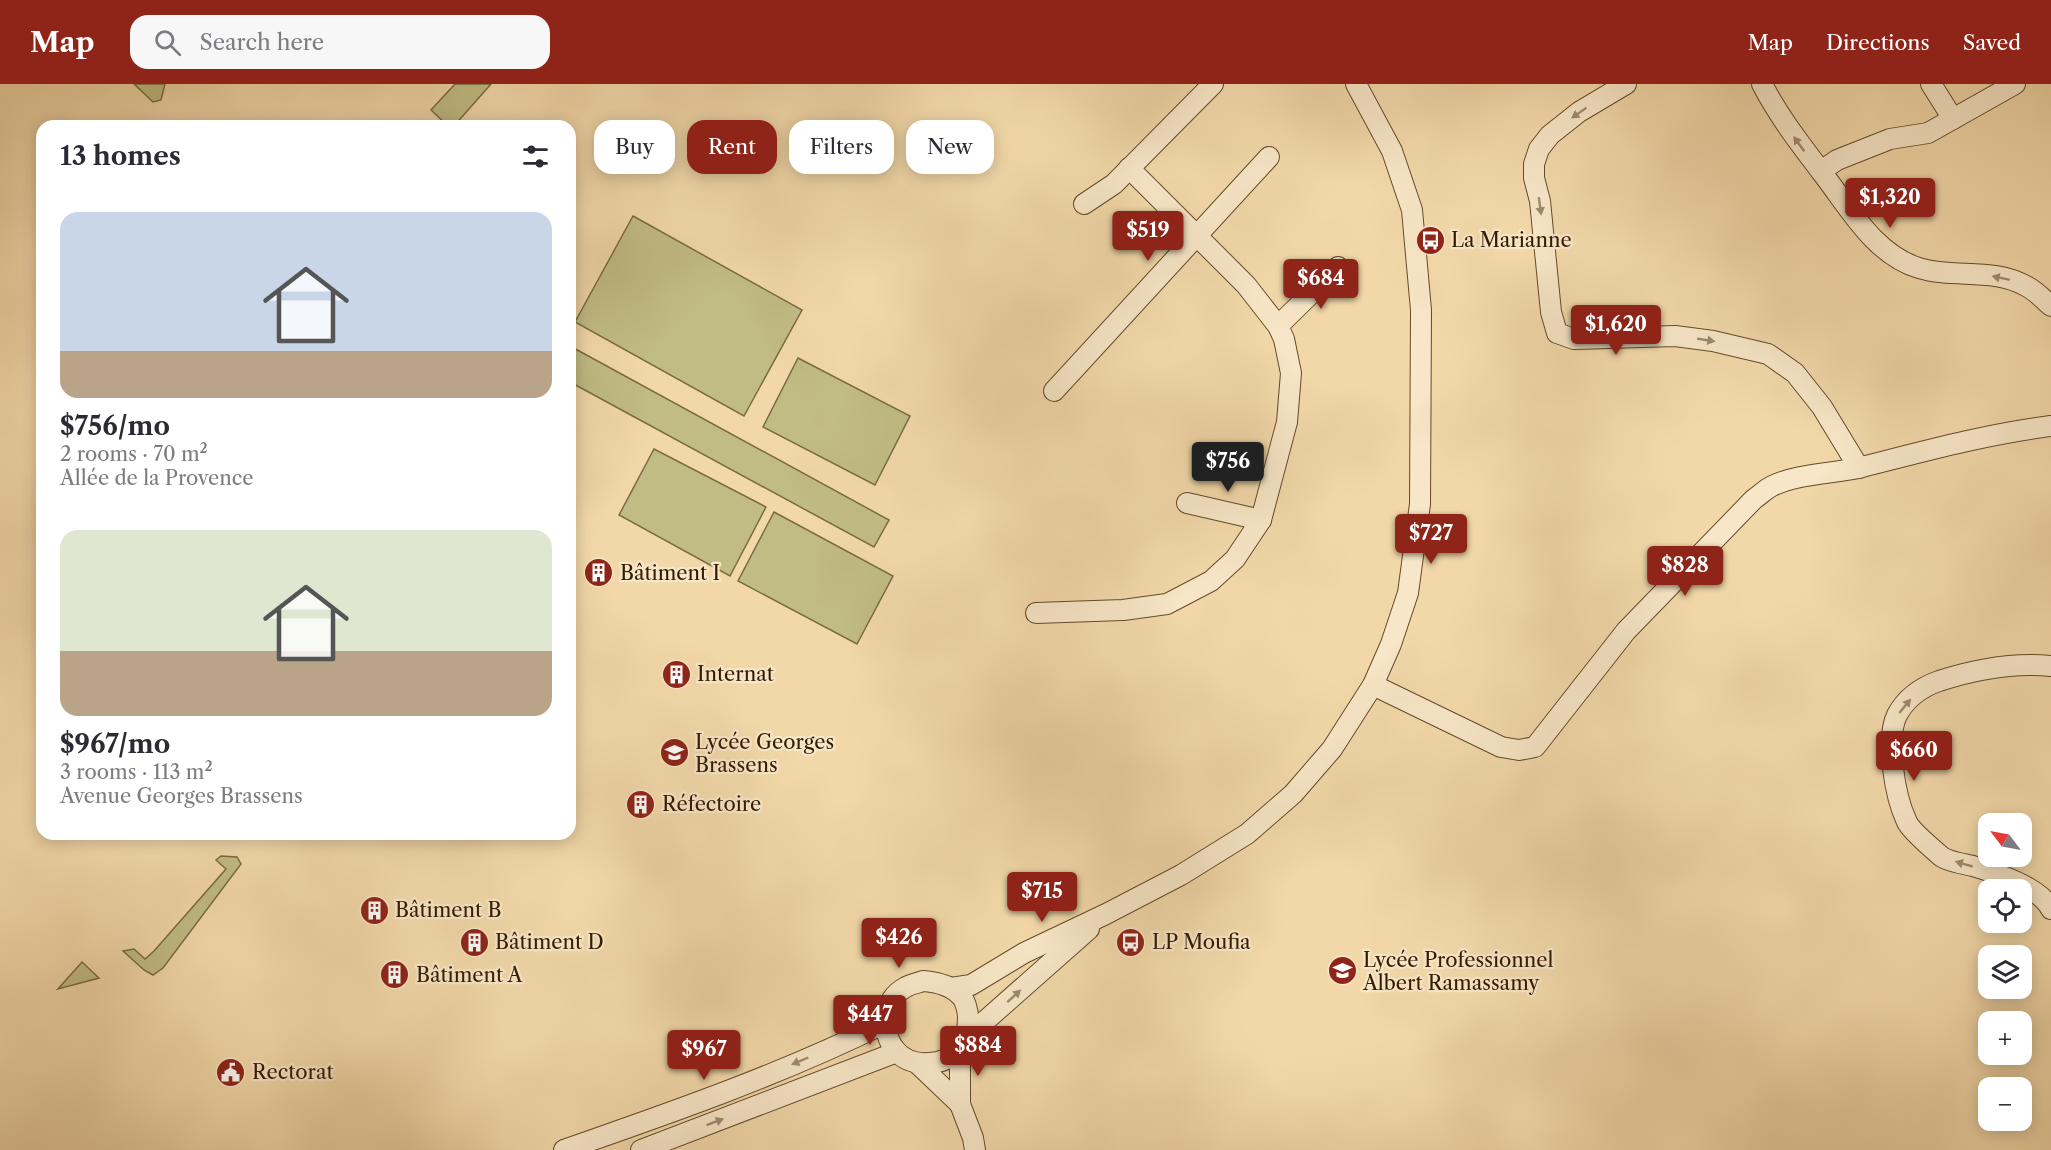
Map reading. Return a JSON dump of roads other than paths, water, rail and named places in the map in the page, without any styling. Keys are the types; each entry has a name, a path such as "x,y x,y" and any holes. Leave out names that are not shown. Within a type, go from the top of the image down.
{"street":[{"path":"1084,204 1113,184 1213,84"},
{"path":"951,988 971,985 1024,953 1181,875 1247,834 1293,794 1332,749 1373,685 1392,644 1408,593 1420,504 1421,310 1412,210 1392,151 1356,84"},
{"path":"1626,84 1579,112 1550,135 1539,149 1534,164 1551,312 1557,333 1574,339 1675,336 1713,341 1768,354 1795,373 1822,407 1859,468"},
{"path":"1762,84 1800,146 1866,232 1879,244 1917,268 1938,273 2004,277 2026,286 2051,306"},
{"path":"1931,84 1953,119"},
{"path":"1821,171 1837,160 1890,139 1928,133 2014,84"},
{"path":"1054,391 1269,157"},
{"path":"1036,614 1123,610 1167,604 1211,581 1235,559 1262,520 1287,422 1291,373 1284,339 1278,326 1246,285 1129,168"},
{"path":"1278,326 1338,267"},
{"path":"1373,685 1501,747 1519,750 1535,747 1626,631 1754,499 1772,486 1815,474 1859,468 1917,452 2051,426"},
{"path":"1187,503 1262,520"},
{"path":"2051,666 2025,663 1970,670 1926,686 1906,701 1896,716 1891,750 1896,791 1907,824 1944,858 1985,870 2029,888 2047,901 2051,909"},
{"path":"968,1032 986,1021 1106,914"},
{"path":"960,1050 941,1063 918,1064 907,1060 897,1052 887,1039 885,1023 894,997 904,987 923,981 939,982 962,997 968,1012 968,1032 960,1050 960,1104 973,1138 975,1150"},
{"path":"564,1150 731,1091 885,1023"},
{"path":"641,1150 897,1052"},
{"path":"918,1064 960,1104"}],"place":[{"name":"La Marianne","path":"1430,240"},
{"name":"Bâtiment I","path":"599,573"},
{"name":"Internat","path":"676,674"},
{"name":"Lycée Georges Brassens","path":"674,753"},
{"name":"Réfectoire","path":"641,804"},
{"name":"Bâtiment B","path":"374,910"},
{"name":"Bâtiment D","path":"474,942"},
{"name":"LP Moufia","path":"1131,942"},
{"name":"Lycée Professionnel Albert Ramassamy","path":"1342,971"},
{"name":"Bâtiment A","path":"395,975"},
{"name":"Rectorat","path":"231,1072"}]}
